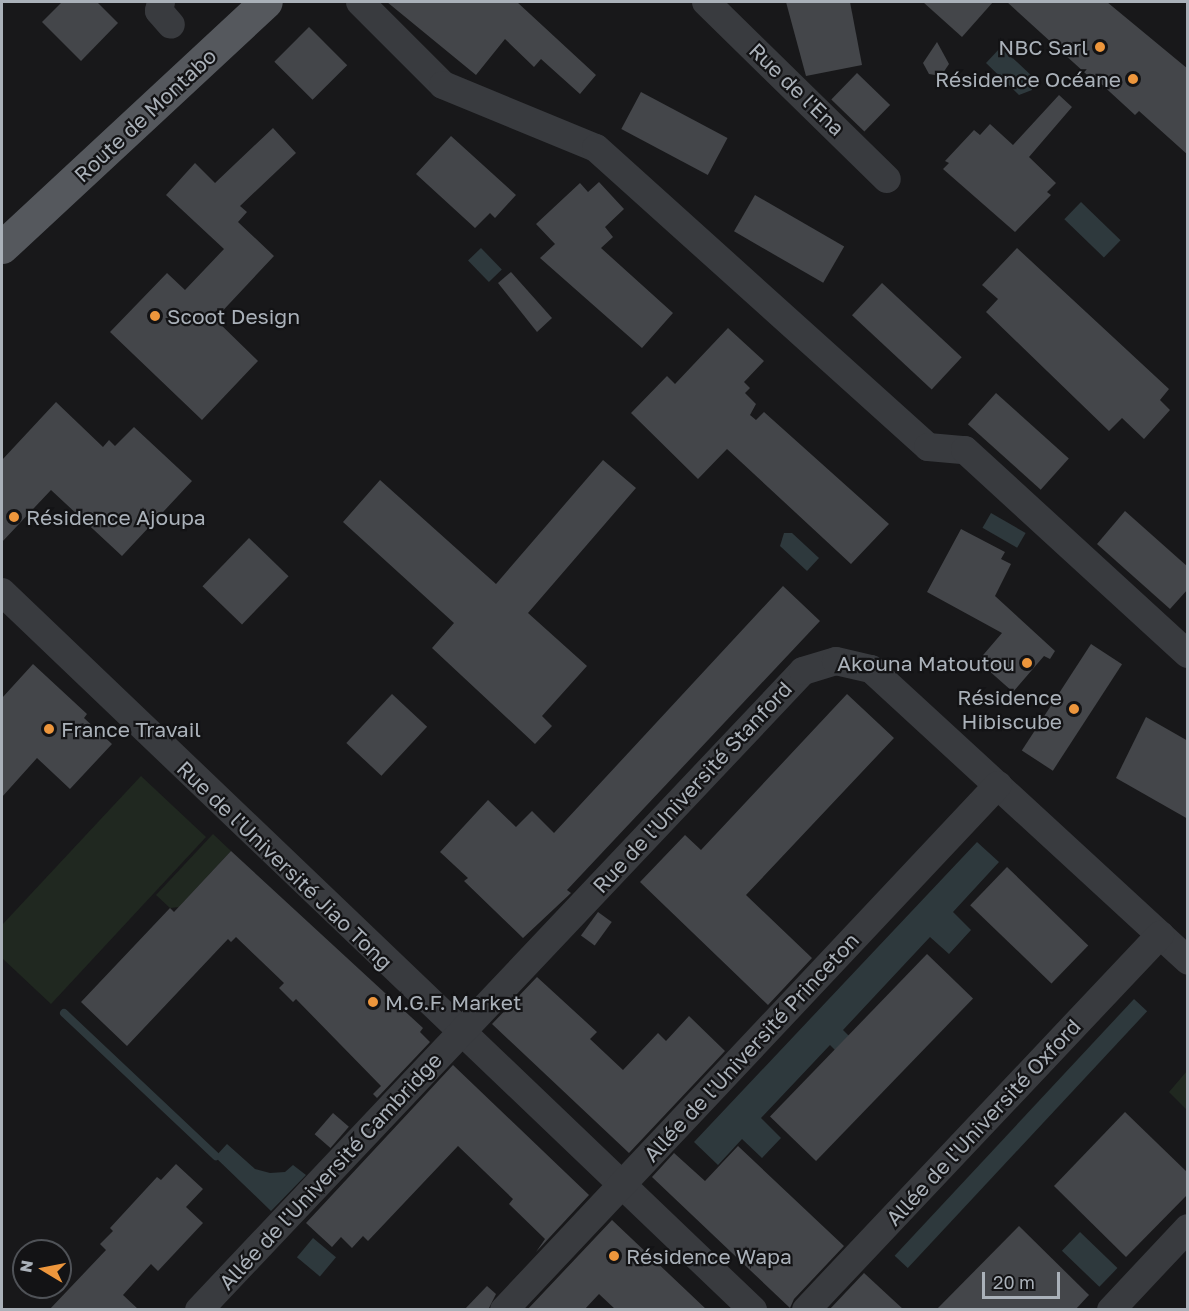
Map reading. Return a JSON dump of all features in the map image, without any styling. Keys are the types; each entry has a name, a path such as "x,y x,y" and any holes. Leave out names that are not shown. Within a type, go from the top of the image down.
{"main road":[{"name":"Route de Montabo","path":"2,260 13,238 266,2"}],"street":[{"path":"360,2 443,85 596,148 928,447 965,450 1188,654"},
{"name":"Rue de l'Ena","path":"706,2 887,179"},
{"name":"Rue de l'Université Jiao Tong","path":"2,592 753,1310"},
{"name":"Rue de l'Université Stanford","path":"461,1032 803,671 836,661 871,669 1188,961"},
{"name":"Allée de l'Université Princeton","path":"504,1310 998,785"},
{"name":"Allée de l'Université Oxford","path":"806,1310 1160,935"},
{"name":"Allée de l'Université Cambridge","path":"199,1310 461,1032"},
{"path":"1111,1310 1188,1228"}],"shaded area":[{"path":"1001,47 1034,78 1030,83 1032,90 1019,95 986,63"},
{"path":"1081,202 1121,240 1104,257 1064,219"},
{"path":"481,248 502,270 489,282 468,261"},
{"path":"991,513 1026,533 1017,548 982,528"},
{"path":"784,533 792,533 819,558 807,571 780,546"},
{"path":"141,776 206,837 51,1004 2,958 2,925"},
{"path":"213,834 231,851 179,907 170,908 156,895"},
{"path":"977,842 999,862 953,912 971,930 949,954 930,937 843,1030 861,1048 847,1062 830,1045 761,1118 781,1138 762,1158 742,1139 718,1165 694,1142"},
{"path":"1134,999 1147,1011 908,1268 895,1256"},
{"path":"1187,1071 1187,1110 1169,1092"},
{"path":"227,1144 255,1169 270,1173 285,1172 293,1165 306,1175 271,1211 215,1157"},
{"path":"1080,1232 1117,1268 1099,1287 1062,1251"},
{"path":"313,1238 336,1257 320,1276 297,1257"}],"building":[{"path":"62,2 97,2 118,23 81,61 42,22"},
{"path":"387,2 517,2 596,75 580,94 541,59 534,67 505,39 476,75"},
{"path":"786,2 850,2 862,65 806,76"},
{"path":"923,2 993,2 962,37"},
{"name":"Résidence Océane","path":"1007,2 1107,2 1188,69 1188,155 1139,111 1135,115 1098,81 1096,83"},
{"path":"309,27 347,65 313,100 274,62"},
{"path":"937,42 949,64 941,76 929,74 923,63"},
{"path":"857,73 890,105 864,132 831,100"},
{"path":"641,92 728,138 708,175 621,129"},
{"path":"1059,95 1072,107 1029,157 1056,183 1047,192 1051,195 1015,232 943,169 949,163 945,161 974,130 980,135 990,124 1013,145"},
{"path":"273,128 296,153 240,206 247,212 238,222 274,256 215,319 258,361 202,420 110,332 167,273 185,290 224,249 166,195 195,163 215,183"},
{"path":"451,136 516,195 495,218 490,213 475,228 416,174"},
{"path":"599,182 624,209 605,227 613,237 601,248 673,313 642,348 540,258 555,244 536,224 580,183 588,192"},
{"path":"755,195 844,246 823,283 734,231"},
{"path":"1017,248 1169,389 1160,400 1170,410 1144,439 1122,418 1109,431 986,312 998,299 982,285"},
{"path":"511,272 552,318 537,332 498,283"},
{"path":"882,283 962,357 932,390 852,315"},
{"path":"728,328 764,361 744,382 750,388 745,393 756,404 750,415 756,420 764,412 889,524 851,564 727,449 698,479 631,413 667,376 675,384"},
{"path":"996,393 1069,459 1041,490 968,424"},
{"path":"56,402 103,447 109,440 115,446 134,427 192,481 122,556 51,490 2,542 2,460"},
{"path":"603,460 636,488 528,613 587,666 542,716 552,726 535,744 432,648 454,623 343,522 380,480 496,584"},
{"path":"1125,511 1188,567 1188,589 1170,609 1097,544"},
{"path":"961,529 1005,552 1001,559 1011,564 995,596 1055,651 1050,659 1044,656 1013,692 978,661 1002,633 927,592"},
{"path":"249,538 289,576 242,624 202,586"},
{"path":"783,586 820,621 567,890 571,893 523,938 464,881 468,878 440,852 488,800 516,827 532,811 554,833"},
{"name":"Résidence Hibiscube","path":"1091,644 1122,664 1053,771 1022,751"},
{"name":"France Travail","path":"33,664 87,714 84,718 112,744 70,789 37,758 2,797 2,698"},
{"path":"392,694 427,727 381,776 346,743"},
{"path":"847,694 894,738 746,895 812,958 768,1005 640,882 685,835 701,850"},
{"path":"1146,717 1188,741 1188,819 1116,778"},
{"path":"231,851 423,1028 420,1032 430,1042 377,1098 373,1094 381,1086 296,999 293,1002 279,988 284,983 236,937 231,942 228,939 127,1046 81,1002 170,908 174,912"},
{"path":"1007,867 1088,945 1051,984 970,905"},
{"path":"598,912 612,922 595,945 581,935"},
{"path":"927,954 973,998 816,1161 770,1117"},
{"path":"537,977 597,1032 590,1039 623,1070 658,1033 666,1041 689,1016 725,1051 629,1153 492,1024"},
{"path":"453,1065 589,1195 536,1252 545,1239 509,1204 513,1199 458,1146 368,1241 363,1236 352,1248 341,1237 332,1247 306,1223"},
{"path":"1125,1112 1188,1173 1188,1194 1126,1257 1054,1186"},
{"path":"333,1113 349,1127 330,1148 315,1134"},
{"path":"738,1146 844,1246 794,1299 790,1308 652,1177 674,1153 705,1181"},
{"path":"176,1164 203,1189 186,1207 203,1223 158,1271 151,1264 123,1295 139,1310 49,1310 59,1299 72,1299 72,1286 106,1250 100,1244 113,1231 110,1228 157,1177 161,1180"},
{"name":"Résidence Wapa","path":"612,1220 707,1310 616,1310 599,1294 584,1310 527,1310"},
{"path":"1019,1226 1089,1295 1075,1310 936,1310"},
{"path":"864,1273 904,1310 829,1310"},
{"path":"487,1286 496,1294 488,1310 464,1310"}],"waterway":[{"path":"64,1013 216,1156"}],"place":[{"name":"NBC Sarl","path":"1100,47"},
{"name":"Résidence Océane","path":"1133,79"},
{"name":"Scoot Design","path":"155,316"},
{"name":"Résidence Ajoupa","path":"14,517"},
{"name":"Akouna Matoutou","path":"1027,663"},
{"name":"Résidence Hibiscube","path":"1074,709"},
{"name":"France Travail","path":"49,729"},
{"name":"M.G.F. Market","path":"373,1002"},
{"name":"Résidence Wapa","path":"614,1256"}]}
